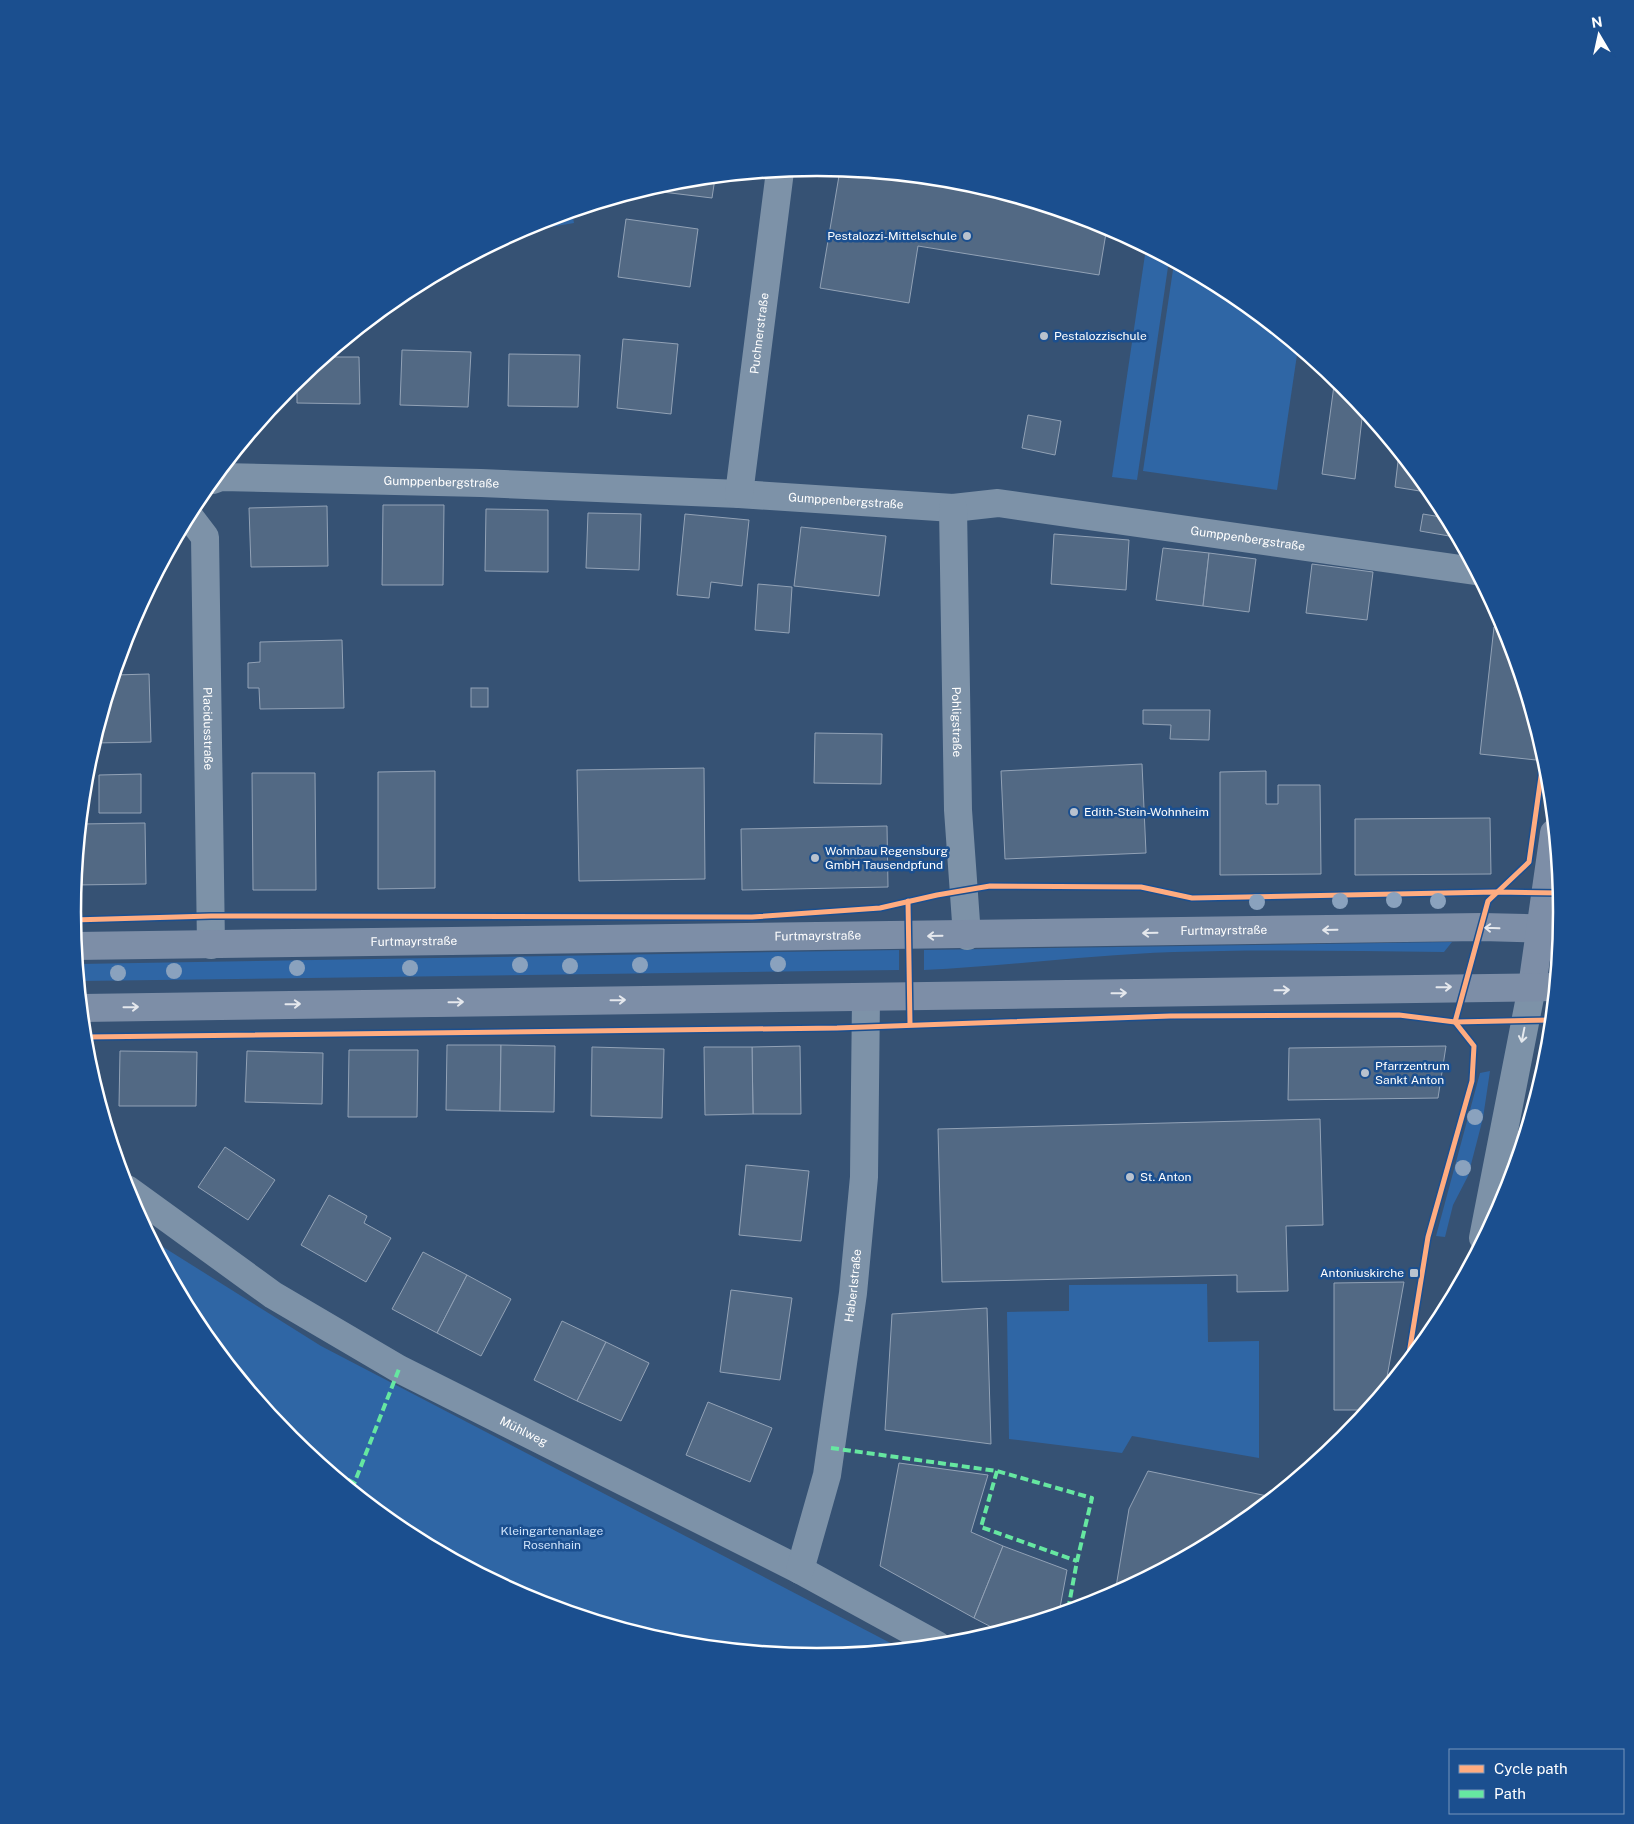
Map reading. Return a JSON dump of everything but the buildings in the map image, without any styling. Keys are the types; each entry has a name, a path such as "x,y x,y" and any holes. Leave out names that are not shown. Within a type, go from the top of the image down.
{"main road":[{"path":"88,1008 1543,987 1550,929 1552,884"},
{"name":"Furtmayrstraße","path":"82,946 967,936 1482,927 1550,929"}],"street":[{"name":"Puchnerstraße","path":"740,494 779,178"},
{"name":"Gumppenbergstraße","path":"224,477 481,483 740,494 953,508 998,503 1468,570"},
{"name":"Pohligstraße","path":"953,508 958,810 967,936"},
{"name":"Placidusstraße","path":"193,522 205,537 211,945"},
{"path":"1490,1209 1543,987"},
{"name":"Haberlstraße","path":"800,1570 827,1475 853,1293 864,1177 866,997"},
{"name":"Mühlweg","path":"139,1199 274,1295 399,1369 800,1570 926,1639"}],"green space":[{"path":"573,218 574,223 547,228"},
{"path":"1145,254 1168,266 1137,480 1112,477"},
{"path":"1173,269 1226,300 1265,328 1297,355 1277,490 1143,471"},
{"path":"1452,942 1444,952 1275,950 1174,952 924,970 924,950"},
{"path":"899,950 899,970 85,981 83,964"},
{"path":"1490,1071 1483,1118 1468,1176 1453,1205 1445,1237 1436,1236 1480,1073"},
{"name":"Kleingartenanlage Rosenhain","path":"162,1246 321,1346 891,1643 817,1648 769,1646 673,1634 581,1609 535,1592 449,1549 408,1524 369,1496 297,1432 233,1360 205,1321"},
{"path":"1207,1284 1208,1342 1259,1341 1259,1458 1132,1436 1122,1453 1009,1439 1007,1312 1069,1311 1069,1285"}],"marked path":[{"path":"354,1484 399,1369"},
{"path":"831,1448 997,1471 1092,1498 1069,1603"},
{"path":"997,1471 981,1527 1077,1561"}],"cycle path":[{"path":"1410,1347 1428,1237 1472,1081 1474,1046 1455,1022 1488,901 1529,862 1541,779"},
{"path":"81,920 211,916 752,917 880,908 937,895 990,886 1141,887 1192,898 1496,892 1552,893"},
{"path":"908,901 910,1024"},
{"path":"92,1037 837,1028 1170,1016 1399,1015 1455,1022 1544,1020"}],"place":[{"name":"Pestalozzi-Mittelschule","path":"967,236"},
{"name":"Pestalozzischule","path":"1044,336"},
{"name":"Edith-Stein-Wohnheim","path":"1074,812"},
{"name":"Wohnbau Regensburg GmbH Tausendpfund","path":"815,858"},
{"name":"Pfarrzentrum Sankt Anton","path":"1365,1073"},
{"name":"St. Anton","path":"1130,1177"},
{"name":"Antoniuskirche","path":"1414,1273"}]}
